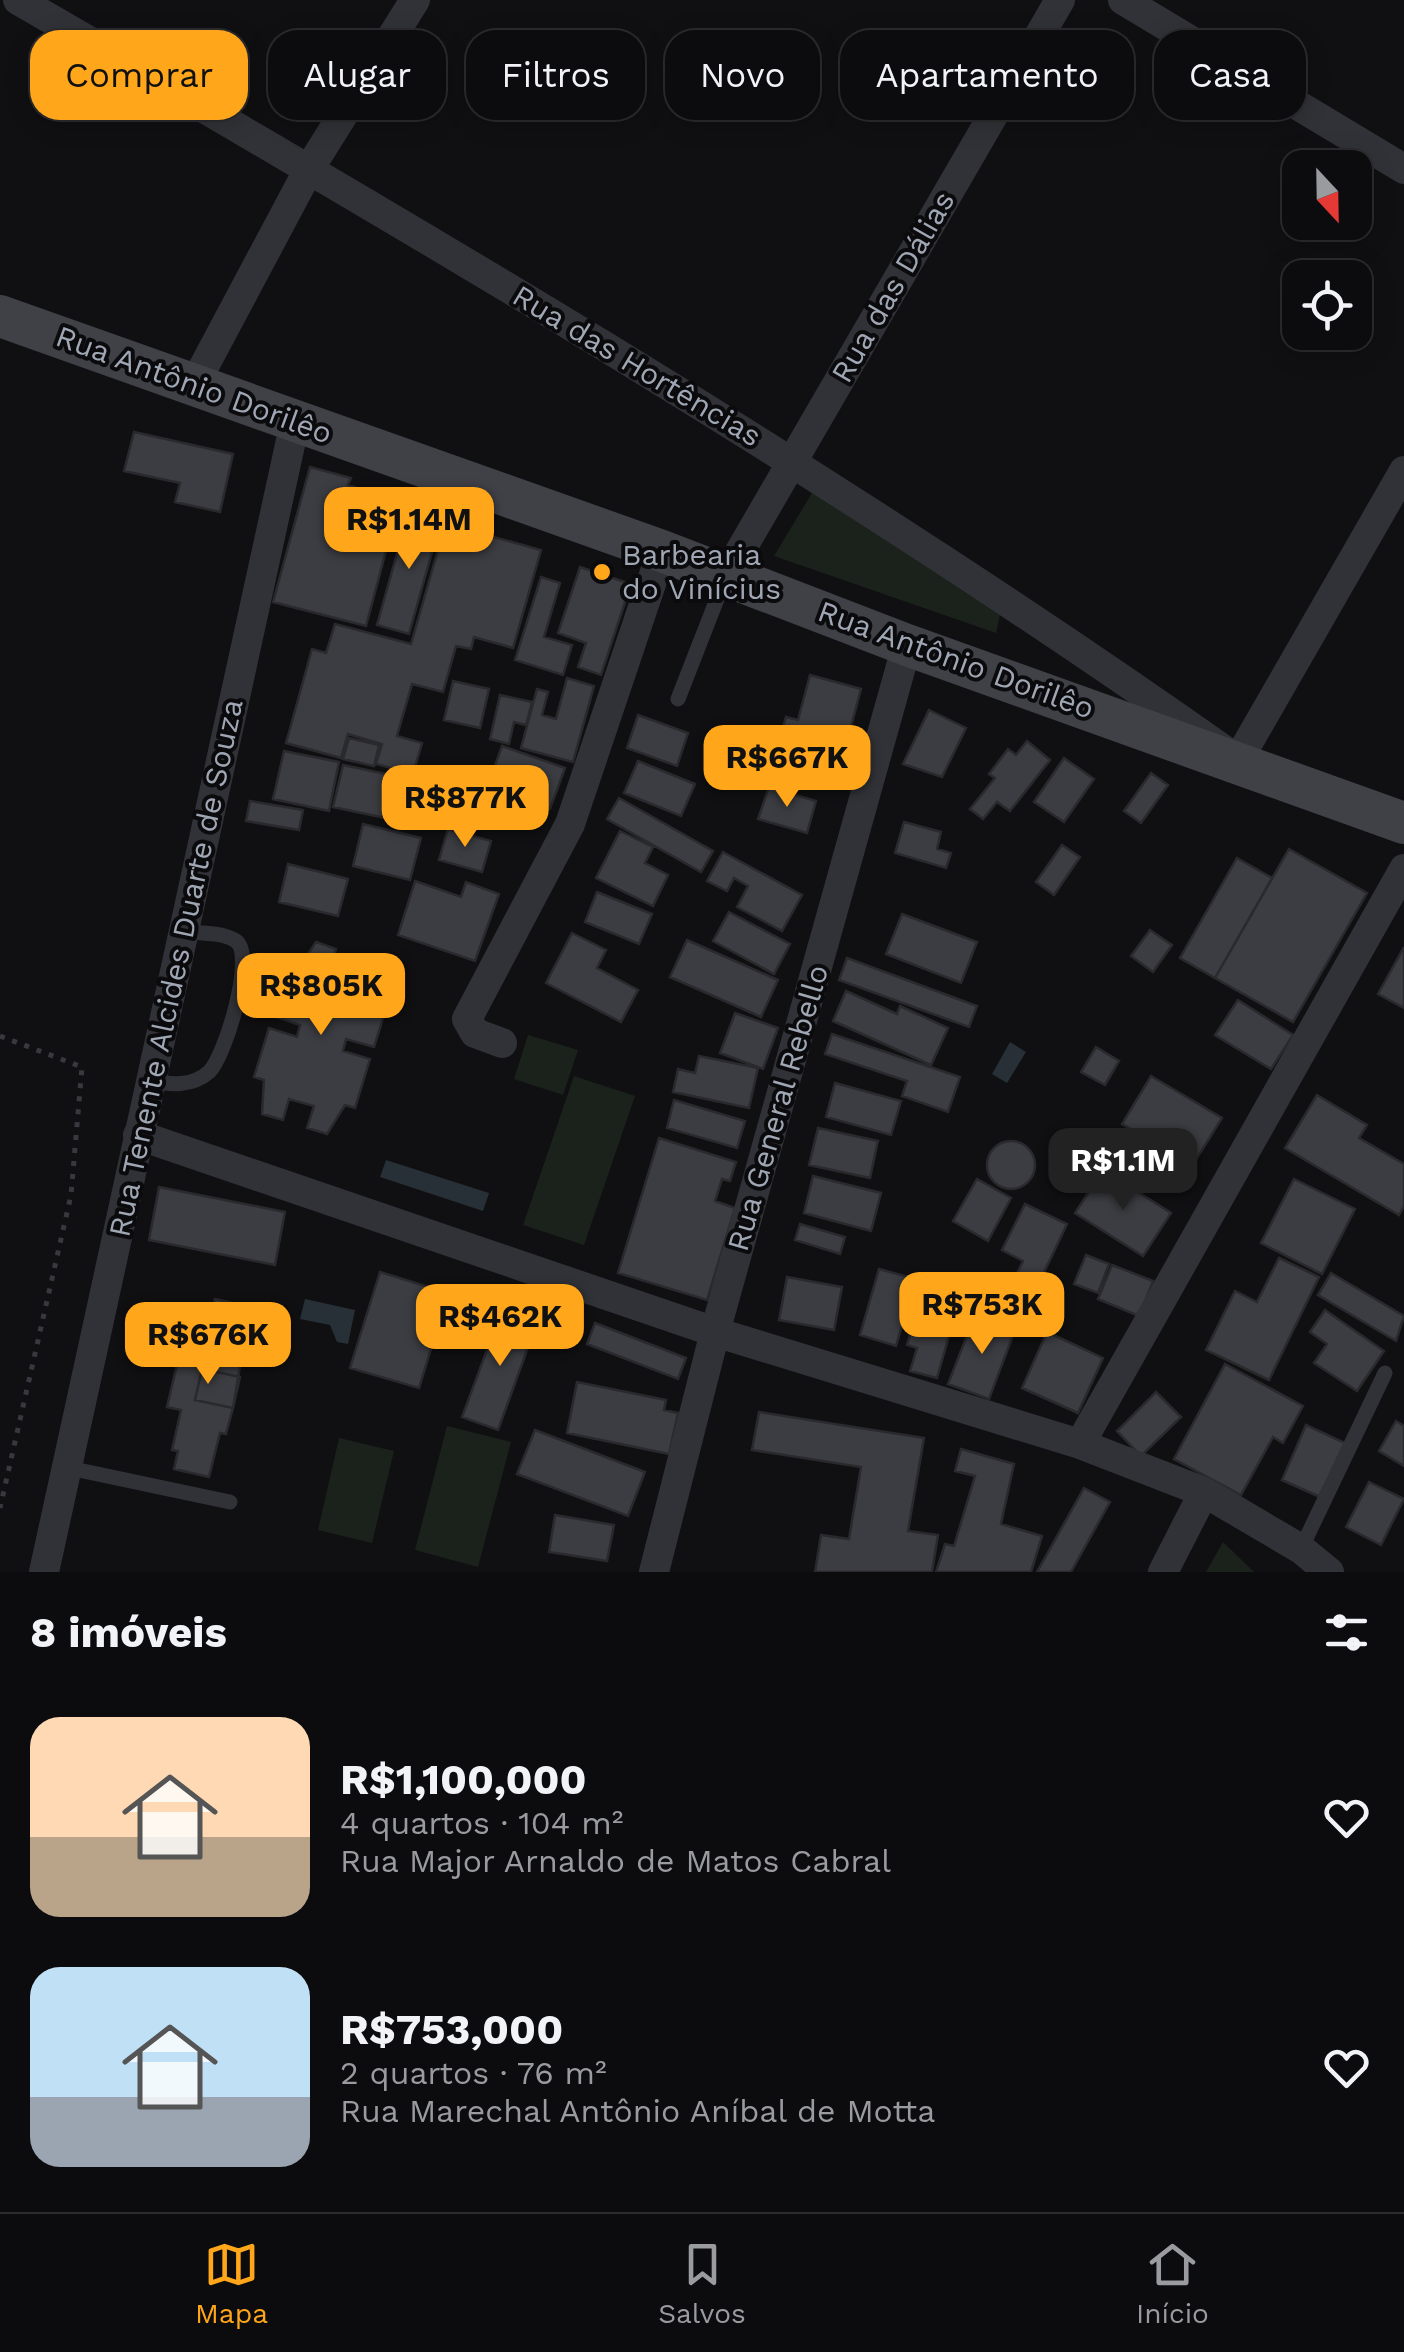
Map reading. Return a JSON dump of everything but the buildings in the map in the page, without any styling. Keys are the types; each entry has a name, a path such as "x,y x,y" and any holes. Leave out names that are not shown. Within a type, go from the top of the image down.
{"street":[{"name":"Rua das Hortências","path":"18,0 309,168 792,460 1238,760"},
{"path":"194,385 309,168 415,0"},
{"name":"Rua das Dálias","path":"726,574 1060,0"},
{"path":"1122,0 1404,169"},
{"name":"Rua Antônio Dorilêo","path":"0,316 726,574 907,645 1238,760 1404,823"},
{"name":"Rua Tenente Alcides Duarte de Souza","path":"44,1572 295,422"},
{"path":"1238,760 1404,471"},
{"path":"502,1043 475,1034 467,1019 570,824 662,551"},
{"name":"Rua General Rebello","path":"654,1572 716,1332 907,645"},
{"path":"1080,1444 1404,869"},
{"path":"138,1135 716,1332 1080,1444 1204,1492 1301,1548 1329,1572"},
{"path":"1164,1572 1204,1492"}],"lane":[{"path":"678,698 726,574"},
{"path":"150,1080 188,1083 214,1066 246,967 243,949 236,940 183,932"},
{"path":"1301,1548 1385,1373"},
{"path":"68,1468 230,1502"}],"path":[{"path":"0,1036 82,1067 81,1121 71,1195 0,1508"}],"shaded area":[{"path":"815,488 1003,601 996,633 774,556"},
{"path":"528,1035 578,1050 563,1095 514,1079"},
{"path":"1010,1042 1026,1052 1007,1083 992,1074"},
{"path":"574,1076 635,1096 584,1245 523,1225"},
{"path":"386,1160 489,1193 483,1211 380,1177"},
{"path":"305,1299 355,1310 348,1344 337,1342 330,1325 300,1319"},
{"path":"447,1426 511,1442 478,1567 415,1550"},
{"path":"339,1438 394,1451 372,1543 318,1530"},
{"path":"1223,1542 1254,1572 1206,1572"}],"place":[{"name":"Barbearia do Vinícius","path":"602,572"}]}
